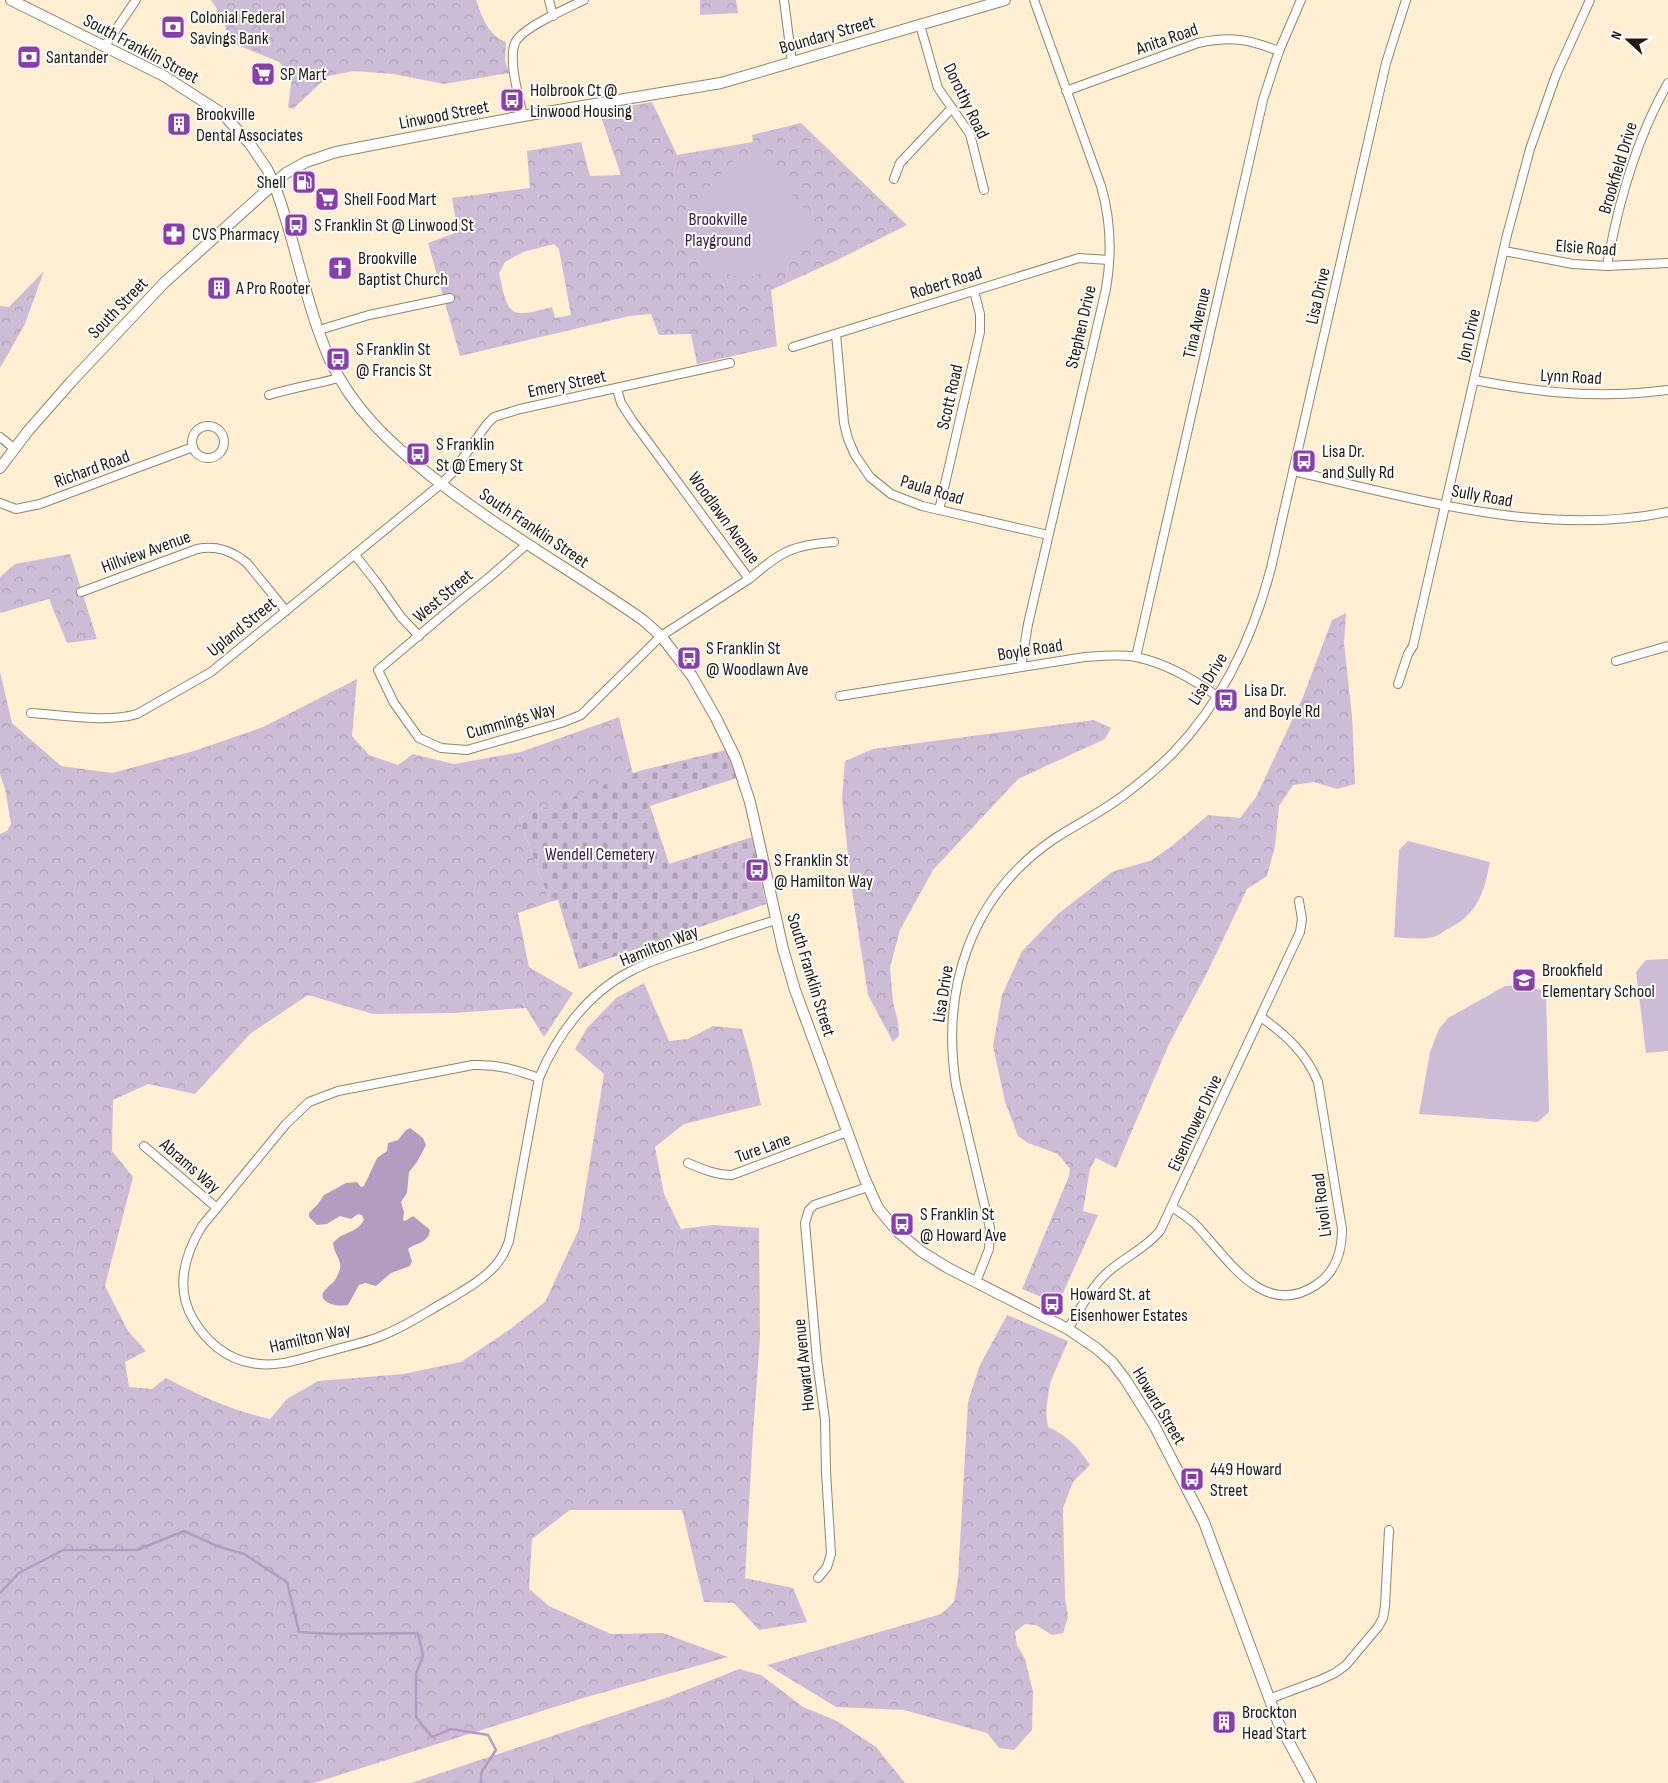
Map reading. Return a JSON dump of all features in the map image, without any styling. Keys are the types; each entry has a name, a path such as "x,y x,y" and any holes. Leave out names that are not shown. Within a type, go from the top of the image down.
{"main road":[{"name":"South Franklin Street","path":"11,0 164,76 223,114 250,144 267,168 274,184 330,360 339,378 365,416 382,434 441,484 526,545 643,620 661,636 692,676 716,718 736,759 750,802 776,920 798,999 868,1188 878,1208"},
{"name":"Boundary Street","path":"746,76 1005,0"},
{"name":"Linwood Street","path":"274,184 295,167 319,157 522,116 722,83 746,76"},
{"name":"South Street","path":"0,468 71,382 164,284 274,184"},
{"name":"Howard Street","path":"878,1208 909,1243 935,1261 1068,1329 1096,1348 1112,1362 1139,1399 1197,1506 1215,1548 1268,1699 1288,1743 1311,1783"}],"street":[{"path":"104,47 136,0"},
{"path":"549,0 553,16"},
{"path":"522,116 514,65 515,43 528,29 584,0"},
{"path":"784,0 792,62"},
{"name":"Stephen Drive","path":"1021,666 1024,643 1048,535 1106,289 1110,227 1106,202 1034,0"},
{"name":"Tina Avenue","path":"1136,657 1263,100 1279,51 1301,0"},
{"name":"Lisa Drive","path":"976,1282 989,1249 990,1228 956,1085 951,1039 955,995 968,946 988,908 1015,872 1053,840 1123,796 1152,772 1188,736 1217,696 1240,656 1255,622 1271,568 1386,63 1406,0"},
{"name":"Jon Drive","path":"1398,684 1404,663 1413,646 1527,157 1542,111 1568,47 1590,0"},
{"name":"Dorothy Road","path":"920,25 938,88 970,134 984,190"},
{"name":"Anita Road","path":"1066,91 1198,43 1216,39 1247,40 1279,51"},
{"name":"Brookfield Drive","path":"1607,266 1619,211 1640,142 1646,125 1668,83"},
{"path":"894,179 900,163 952,108"},
{"name":"Elsie Road","path":"1504,251 1555,262 1607,266 1668,264"},
{"name":"Robert Road","path":"793,347 1079,258 1109,260"},
{"name":"Scott Road","path":"939,510 980,332 980,314 974,291"},
{"path":"319,330 369,315 450,298"},
{"name":"Paula Road","path":"836,334 844,423 854,455 870,477 891,494 922,506 1048,535"},
{"name":"Emery Street","path":"441,484 453,472 494,417 520,409 730,363"},
{"path":"269,395 339,378"},
{"name":"Lynn Road","path":"1474,380 1562,394 1627,394 1668,390"},
{"name":"Woodlawn Avenue","path":"617,388 621,403 632,420 749,579 661,636"},
{"path":"205,426 215,428 222,434 224,439 222,449 214,456 203,457 198,454 194,447 194,435 200,428 205,426"},
{"path":"0,437 14,449"},
{"name":"Richard Road","path":"0,503 16,508 40,504 194,447"},
{"name":"Sully Road","path":"1293,471 1446,504 1517,517 1566,520 1630,517 1668,512"},
{"name":"Upland Street","path":"31,713 111,718 137,714 211,672 441,484"},
{"path":"749,579 779,554 790,549 808,544 834,542"},
{"name":"West Street","path":"378,670 526,545"},
{"name":"Hillview Avenue","path":"81,592 197,549 208,547 230,552 239,557 286,611"},
{"path":"355,555 377,583 383,594 418,636"},
{"name":"Cummings Way","path":"378,670 394,703 419,738 441,748 467,750 561,723 581,715 661,636"},
{"path":"1616,661 1668,646"},
{"name":"Boyle Road","path":"840,696 1085,657 1136,657 1182,674 1217,696"},
{"name":"Eisenhower Drive","path":"1068,1329 1106,1274 1121,1261 1151,1242 1172,1208 1300,932 1302,919 1299,901"},
{"name":"Hamilton Way","path":"539,1078 503,1066 474,1066 338,1091 309,1102 292,1118 216,1208 192,1241 183,1274 184,1295 190,1313 199,1329 212,1343 239,1360 267,1364 293,1361 379,1337 469,1287 490,1272 504,1254 509,1241 539,1078 566,1028 603,989 619,978 657,959 776,920"},
{"name":"Livoli Road","path":"1172,1208 1193,1222 1239,1274 1264,1292 1291,1294 1306,1291 1325,1278 1333,1268 1342,1242 1342,1229 1318,1082 1311,1066 1295,1044 1261,1017"},
{"name":"Ture Lane","path":"688,1163 716,1174 732,1176 847,1132"},
{"name":"Abrams Way","path":"144,1146 216,1208"},
{"name":"Howard Avenue","path":"818,1578 827,1567 831,1554 825,1420 817,1360 805,1223 809,1210 814,1205 868,1188"},
{"path":"1268,1699 1334,1673 1346,1664 1378,1626 1383,1618 1385,1606 1389,1530"}],"green space":[{"path":"211,0 476,0 483,19 490,30 506,42 505,60 509,73 444,84 393,74 354,71 328,76 293,109 288,107 292,77 279,62 228,41 224,20"},
{"path":"700,0 736,0 738,13 700,15"},
{"name":"Brookville Playground","path":"652,102 677,155 753,142 752,135 801,123 907,225 771,290 777,346 697,364 691,334 659,335 651,314 629,316 460,356 428,243 458,232 452,198 530,188 527,151 581,142 590,176 621,175 599,111","holes":["554,244 559,249 571,315 555,318 552,307 527,313 513,311 508,306 505,298 499,273 505,262 523,252"]},
{"name":"Brookville Playground","path":"740,154 761,156 820,228 804,249 771,270 744,279 714,269 685,253 673,224"},
{"path":"44,271 25,324 0,368 0,306 9,307"},
{"path":"70,554 97,639 67,643 49,599 0,613 0,577 15,564"},
{"path":"1346,613 1344,643 1352,716 1355,784 1337,789 1314,782 1293,785 1279,806 1275,846 1267,876 1247,889 1207,973 1169,1044 1116,1168 1096,1158 1090,1168 1083,1211 1098,1215 1058,1304 1022,1289 1069,1176 1070,1169 1058,1154 1028,1143 1018,1136 1005,1102 993,1046 1002,995 1022,951 1059,913 1112,872 1152,860 1172,846 1208,815 1240,818 1256,797 1303,697 1332,620"},
{"path":"0,672 12,723 61,766 112,773 194,751 263,727 357,679 352,736 369,755 398,765 413,754 454,764 521,752 619,717 633,774 519,818 550,902 518,913 529,967 573,993 544,1037 526,1008 454,1013 373,1014 308,995 251,1033 195,1094 148,1084 113,1100 112,1151 133,1177 105,1286 128,1331 146,1351 125,1362 129,1387 152,1389 166,1378 217,1402 243,1412 270,1419 287,1399 318,1381 403,1374 461,1362 509,1330 545,1302 579,1229 604,1074 575,1049 587,1028 616,998 644,983 669,1041 688,1039 713,1026 742,1029 761,1105 684,1124 655,1147 664,1194 681,1229 713,1225 759,1228 760,1338 745,1578 793,1588 807,1622 759,1630 734,1603 704,1602 682,1510 570,1510 532,1539 529,1589 549,1606 611,1634 663,1633 728,1657 580,1699 314,1783 0,1783 0,834 7,831 11,824 5,789 0,774"},
{"path":"1094,720 1111,728 1105,739 1018,779 933,870 900,930 890,967 893,1002 899,1036 893,1042 868,995 852,891 842,798 845,761 873,749"},
{"name":"Wendell Cemetery","path":"726,750 737,778 650,806 669,864 752,837 766,904 579,969 558,900 550,902 519,818 639,771"},
{"path":"1408,841 1490,862 1482,894 1472,910 1457,924 1433,937 1418,939 1394,937 1399,850"},
{"path":"1668,959 1668,1051 1646,1053 1636,972 1646,960"},
{"path":"1520,985 1546,991 1549,1112 1538,1122 1419,1114 1430,1052 1439,1029 1448,1018 1505,986"},
{"path":"1007,1315 1068,1341 1050,1383 1046,1412 1048,1427 1072,1443 1090,1465 1073,1482 1063,1508 1065,1597 1068,1617 1063,1633 1052,1635 1036,1625 1025,1624 1015,1632 1017,1645 1025,1659 1033,1692 1032,1730 1014,1750 999,1748 987,1733 904,1710 836,1707 767,1665 941,1614 954,1602 958,1578 968,1402 979,1367"},
{"path":"739,1669 761,1675 803,1707 837,1721 876,1747 905,1783 411,1783 666,1698"}],"shaded area":[{"path":"410,1128 423,1138 426,1145 409,1172 407,1193 401,1202 404,1212 403,1220 405,1221 413,1216 429,1229 429,1235 424,1241 408,1249 412,1261 410,1266 391,1273 376,1286 365,1283 359,1285 348,1305 329,1303 324,1300 323,1294 335,1280 340,1266 333,1243 341,1236 357,1228 364,1220 362,1215 358,1214 351,1219 340,1216 327,1224 317,1225 309,1217 309,1213 324,1195 346,1183 357,1182 361,1187 364,1186 377,1158 387,1151 388,1143 398,1140"}],"waterway":[{"path":"0,1593 19,1573 63,1550 137,1550 184,1531 217,1546 244,1554 287,1582 299,1632 334,1634 418,1633 423,1656 416,1674 416,1717 432,1737 451,1729 488,1735 496,1750 481,1773 481,1783"}],"place":[{"name":"Colonial Federal Savings Bank","path":"173,27"},
{"name":"Santander","path":"29,57"},
{"name":"SP Mart","path":"263,74"},
{"name":"Holbrook Ct @ Linwood Housing","path":"512,100"},
{"name":"Brookville Dental Associates","path":"179,124"},
{"name":"Shell","path":"304,182"},
{"name":"Shell Food Mart","path":"327,199"},
{"name":"S Franklin St @ Linwood St","path":"296,225"},
{"name":"CVS Pharmacy","path":"174,234"},
{"name":"Brookville Baptist Church","path":"340,268"},
{"name":"A Pro Rooter","path":"219,288"},
{"name":"S Franklin St @ Francis St","path":"338,359"},
{"name":"S Franklin St @ Emery St","path":"418,454"},
{"name":"Lisa Dr. and Sully Rd","path":"1304,461"},
{"name":"S Franklin St @ Woodlawn Ave","path":"689,658"},
{"name":"Lisa Dr. and Boyle Rd","path":"1226,700"},
{"name":"S Franklin St @ Hamilton Way","path":"757,870"},
{"name":"Brookfield Elementary School","path":"1524,980"},
{"name":"S Franklin St @ Howard Ave","path":"902,1224"},
{"name":"Howard St. at Eisenhower Estates","path":"1052,1304"},
{"name":"449 Howard Street","path":"1192,1479"},
{"name":"Brockton Head Start","path":"1224,1722"}]}
